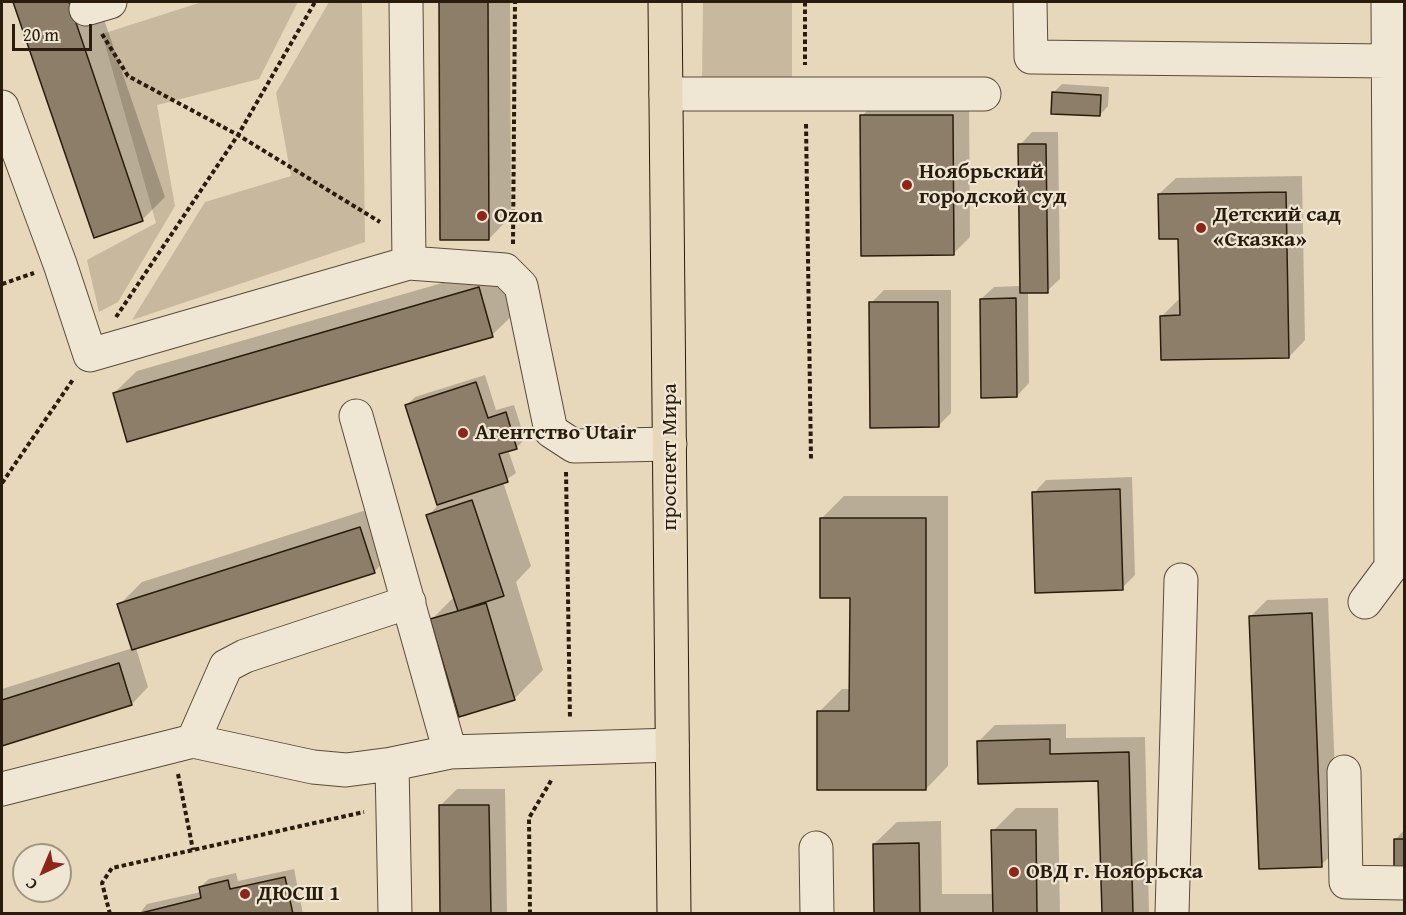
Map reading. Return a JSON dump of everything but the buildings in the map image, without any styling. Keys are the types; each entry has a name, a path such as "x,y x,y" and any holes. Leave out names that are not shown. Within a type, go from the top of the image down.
{"main road":[{"name":"проспект Мира","path":"665,2 674,914"}],"lane":[{"path":"406,2 409,251"},
{"path":"1030,2 1031,57 1388,61"},
{"path":"1365,602 1398,567 1388,2"},
{"path":"666,94 984,94"},
{"path":"2,107 60,264 90,355 409,251 505,270 520,286 551,431 574,446 670,444"},
{"path":"356,416 450,752"},
{"path":"1172,914 1181,580"},
{"path":"183,744 226,666 245,656 409,602"},
{"path":"2,789 183,744 313,767 346,770 392,764 450,752 672,745"},
{"path":"392,764 395,914"},
{"path":"1344,772 1346,882 1404,883"},
{"path":"816,848 817,914"}],"path":[{"path":"2,483 238,135 315,2"},
{"path":"805,2 811,459"},
{"path":"98,5 128,76 238,135 409,251"},
{"path":"183,744 193,850"},
{"path":"110,914 102,883 112,868 394,805"}],"shaded area":[{"path":"202,2 298,2 259,79 157,105 175,206 118,302 99,312 87,260 156,223 102,34"},
{"path":"329,2 362,2 365,242 132,320 205,202 291,176 276,93"},
{"path":"703,2 792,2 792,83 702,82"}],"place":[{"name":"Ноябрьский городской суд","path":"907,185"},
{"name":"Ozon","path":"482,216"},
{"name":"Детский сад «Сказка»","path":"1201,228"},
{"name":"Агентство Utair","path":"463,433"},
{"name":"ОВД г. Ноябрьска","path":"1014,872"},
{"name":"ДЮСШ 1","path":"245,894"}]}
